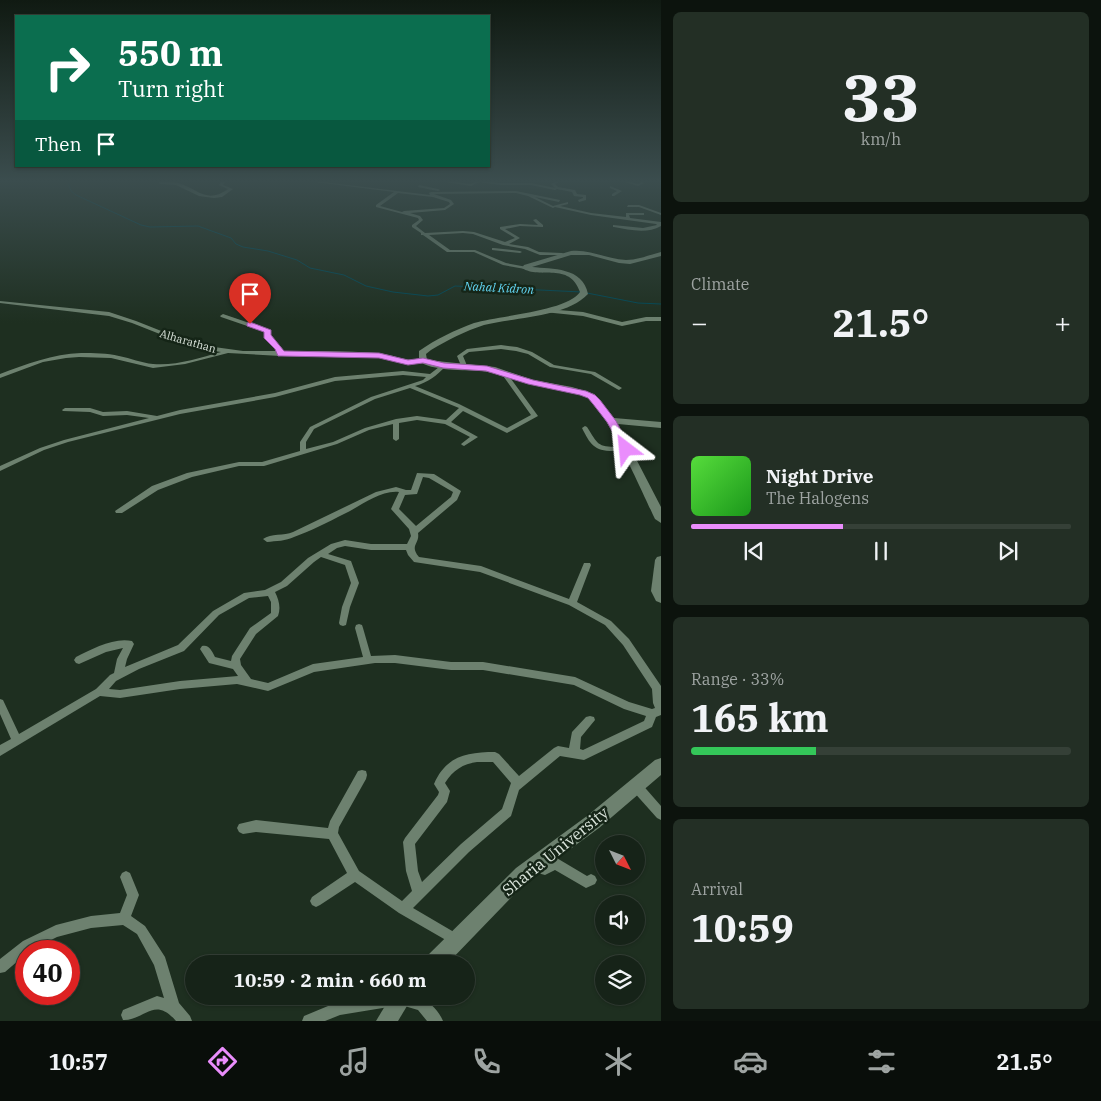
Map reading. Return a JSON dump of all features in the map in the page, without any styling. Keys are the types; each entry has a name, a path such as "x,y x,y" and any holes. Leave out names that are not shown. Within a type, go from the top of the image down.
{"street":[{"path":"415,228 449,251 474,251 505,264 525,268 564,270 572,274 584,292 574,302 483,323 432,345 422,353 423,361"},
{"path":"504,228 502,228 518,238 505,244"},
{"path":"633,228 657,228"},
{"path":"422,234 463,232 483,235 505,244 526,248 540,254"},
{"path":"494,249 540,254 591,253 626,262 644,260 661,254"},
{"path":"525,268 540,264 553,256 562,254"},
{"name":"Alharathan","path":"0,302 109,314 206,348 264,355 379,355 408,363 423,361 443,366 487,368 531,382 572,390 591,396 611,421 661,519"},
{"path":"539,311 583,314 622,324 646,319 661,319"},
{"path":"223,316 268,331 266,336 279,348 281,354"},
{"path":"464,368 460,356 467,351 501,347 517,349 530,352 552,366 592,373 620,388"},
{"path":"0,376 40,360 63,355 112,356 146,366 159,366 176,364 230,351"},
{"path":"303,451 303,442 312,428 373,398 425,381 443,366"},
{"path":"0,469 42,449 66,441 159,418 275,394 335,379 403,373 432,376"},
{"path":"410,386 463,408 508,430 535,416 504,373"},
{"path":"447,422 463,408"},
{"path":"65,410 90,410 103,414 127,413 159,418"},
{"path":"118,511 155,488 190,476 239,464 262,464 335,443 367,429 396,422 417,418 447,422 475,437 464,444"},
{"path":"611,421 661,426"},
{"path":"396,422 396,439"},
{"path":"585,428 594,446 599,448 626,449"},
{"path":"403,493 414,492 420,475 432,476 456,491 454,498 414,532"},
{"path":"267,539 287,537 381,493 401,489 403,493"},
{"path":"403,493 395,509 414,532 415,536 410,547 411,553 417,560 481,569 532,590 572,603 608,623 626,642 657,688 658,704 658,711 648,724 584,755 558,751 514,787 507,812 403,909"},
{"path":"0,751 98,692 118,675 181,648 216,613 247,594 270,591 284,584 311,560 334,546 345,543 371,547 410,547"},
{"path":"320,554 348,564 355,583 346,608 343,624"},
{"path":"661,560 657,591 661,598"},
{"path":"572,603 587,565"},
{"path":"247,681 236,666 235,659 253,631 275,614 276,602 270,591"},
{"path":"359,628 368,660"},
{"path":"78,660 102,649 119,644 129,644 122,658 118,675"},
{"path":"205,649 212,660 236,666"},
{"path":"98,692 120,694 190,684 237,680 268,687 313,668 368,660 395,659 451,666 484,666 575,681 627,706 658,711"},
{"path":"0,703 18,741"},
{"path":"574,753 576,735 590,720"},
{"path":"419,893 412,871 409,842 443,798 445,791 439,784 445,771 453,764 478,756 495,757 519,784"},
{"name":"Sharia University","path":"441,955 455,939 532,866 593,822 661,765"},
{"path":"362,775 334,825 332,834 356,875 403,909 455,939"},
{"path":"636,786 661,814"},
{"path":"244,828 256,826 332,834"},
{"path":"532,866 545,869 555,863 586,882 592,880"},
{"path":"316,901 356,875"},
{"path":"124,919 133,895 126,876"},
{"path":"0,967 27,945 56,932 91,922 124,919 141,930 160,962 173,1007 185,1021"},
{"path":"128,1015 157,1003 173,1007"},
{"path":"308,1021 340,1008 357,1005"},
{"path":"386,1021 397,1005"},
{"path":"422,1005 436,1021"}],"waterway":[{"name":"Nahal Kidron","path":"203,228 231,238 236,244 243,247 268,251 297,260 310,268 344,275 366,286 393,292 428,296 438,295 455,286 582,292"},
{"name":"Nahal Kidron","path":"587,293 638,303 661,304"}],"route":[{"path":"250,324 268,331 266,336 279,348 281,354 379,355 408,363 423,361 443,366 487,368 531,382 582,393 591,396 597,402 611,421 626,449"}]}
